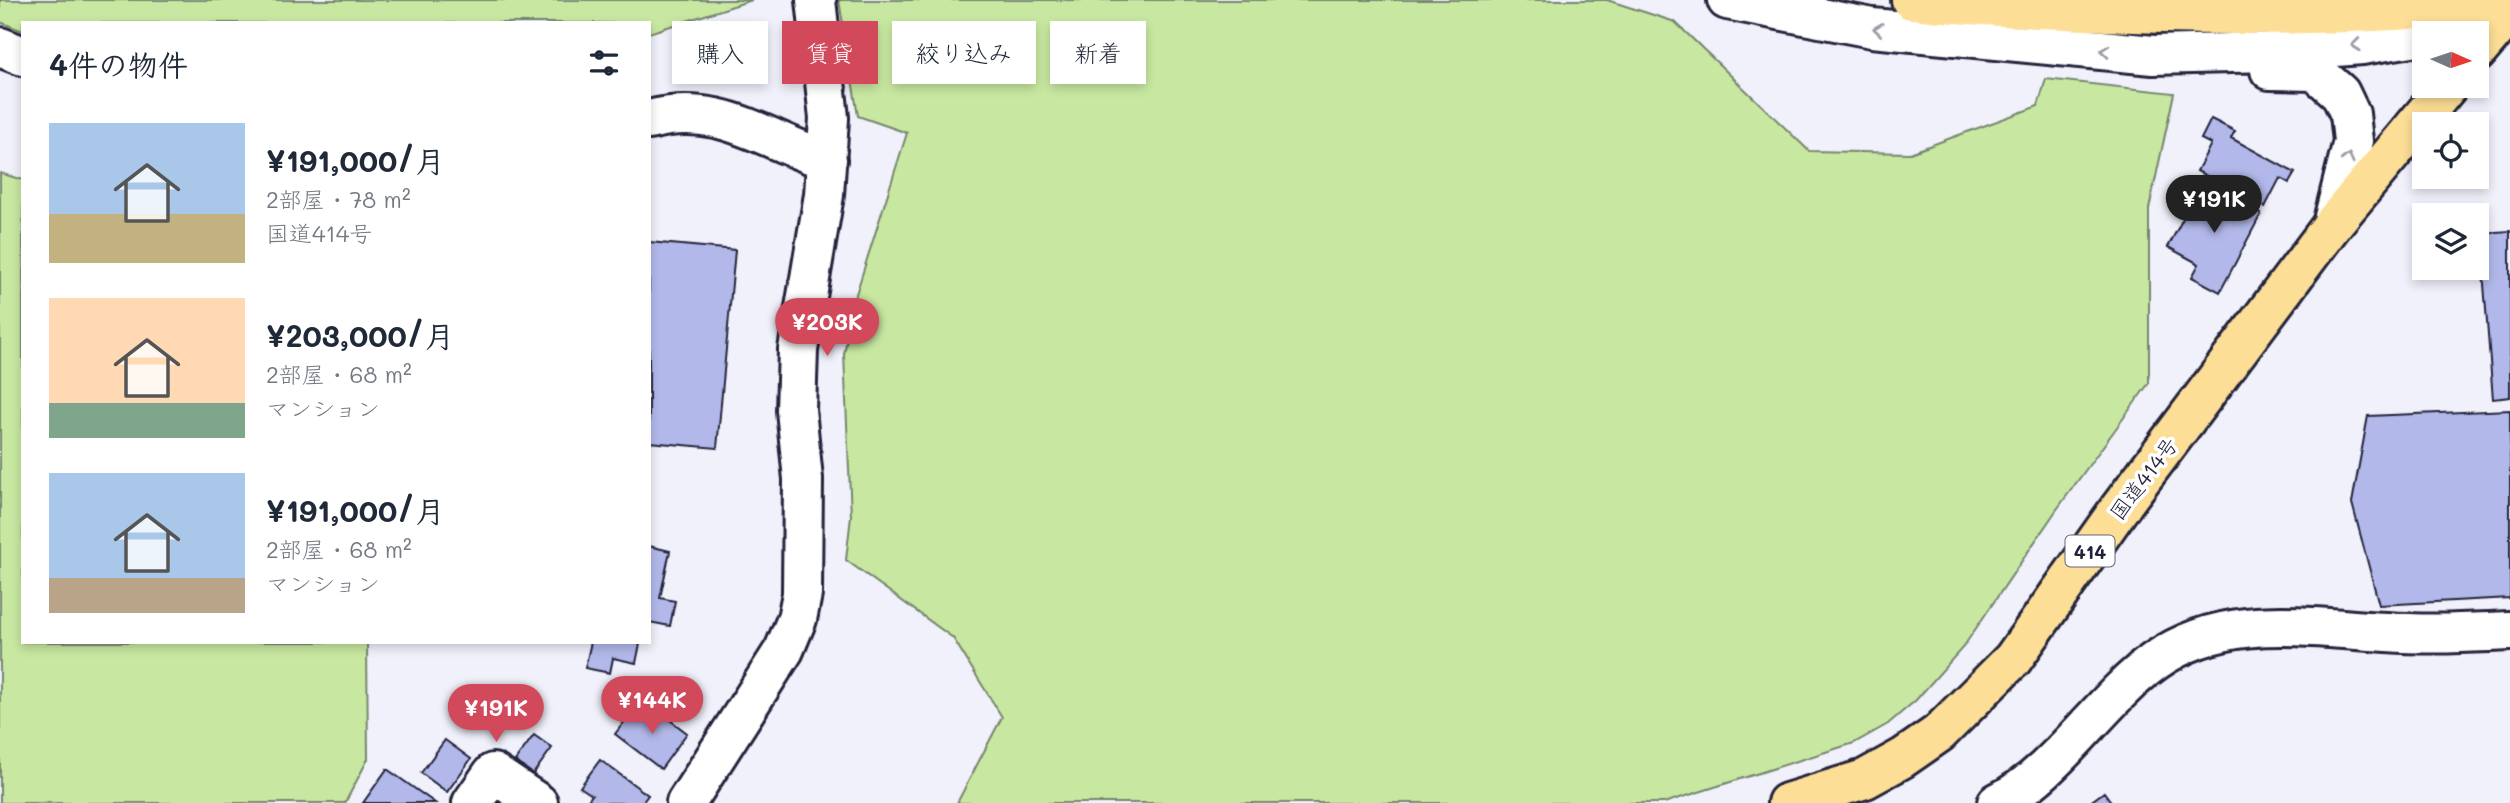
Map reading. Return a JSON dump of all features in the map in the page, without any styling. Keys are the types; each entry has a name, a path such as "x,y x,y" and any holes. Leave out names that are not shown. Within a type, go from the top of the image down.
{"highway":[{"path":"1911,0 2171,14 2328,14 2430,10 2501,23"},
{"name":"国道414号","path":"1787,803 1865,779 1894,763 1939,733 1981,694 2013,659 2119,509 2332,225 2438,98"}],"street":[{"path":"686,803 784,650 802,594 803,479 796,410 798,350 824,195 829,118 816,0"},
{"path":"1727,0 1872,28 2153,55 2252,70 2315,71 2340,93 2350,114 2353,141 2332,225"},
{"path":"2153,55 2296,50 2362,45 2412,37"},
{"path":"0,47 21,55"},
{"path":"651,119 671,114 700,113 731,121 794,149 827,160"},
{"path":"1997,803 2050,764 2120,689 2156,660 2198,638 2225,630 2314,625 2385,632 2446,634 2510,631"},
{"path":"472,803 493,773 538,803"}],"green space":[{"path":"0,0 752,0 686,21 672,21 672,26 651,32 651,21 21,21 21,30 0,22"},
{"path":"839,0 1607,0 1675,22 1809,151 1910,153 2038,106 2046,79 2174,93 2149,209 2149,383 2055,512 1964,646 1916,700 1888,724 1854,743 1664,803 957,803 1002,717 953,638 846,560 851,516 844,354 856,294 907,133 858,116 853,84 878,84 878,21 842,21"},
{"path":"0,173 21,179 21,644 367,644 368,759 345,803 0,803"}],"building":[{"path":"2211,119 2235,131 2231,138 2295,173 2289,183 2280,178 2265,207 2197,171 2211,144 2201,139"},
{"path":"2202,182 2261,214 2220,292 2192,277 2199,264 2168,247"},
{"path":"2510,231 2510,397 2493,399 2484,280 2489,280 2489,232"},
{"path":"651,242 735,250 717,448 651,442"},
{"path":"2510,410 2510,598 2379,605 2352,503 2368,416"},
{"path":"651,546 670,551 660,598 675,601 670,626 651,622"},
{"path":"591,644 640,644 636,663 613,658 610,673 585,668"},
{"path":"653,707 687,733 661,769 615,734 632,712 643,720"},
{"path":"534,735 552,748 533,774 515,761"},
{"path":"445,740 471,759 447,792 421,773"},
{"path":"600,760 648,795 642,803 586,803 592,795 580,787"},
{"path":"387,769 435,803 363,803"},
{"path":"2104,792 2112,803 2089,803"}]}
